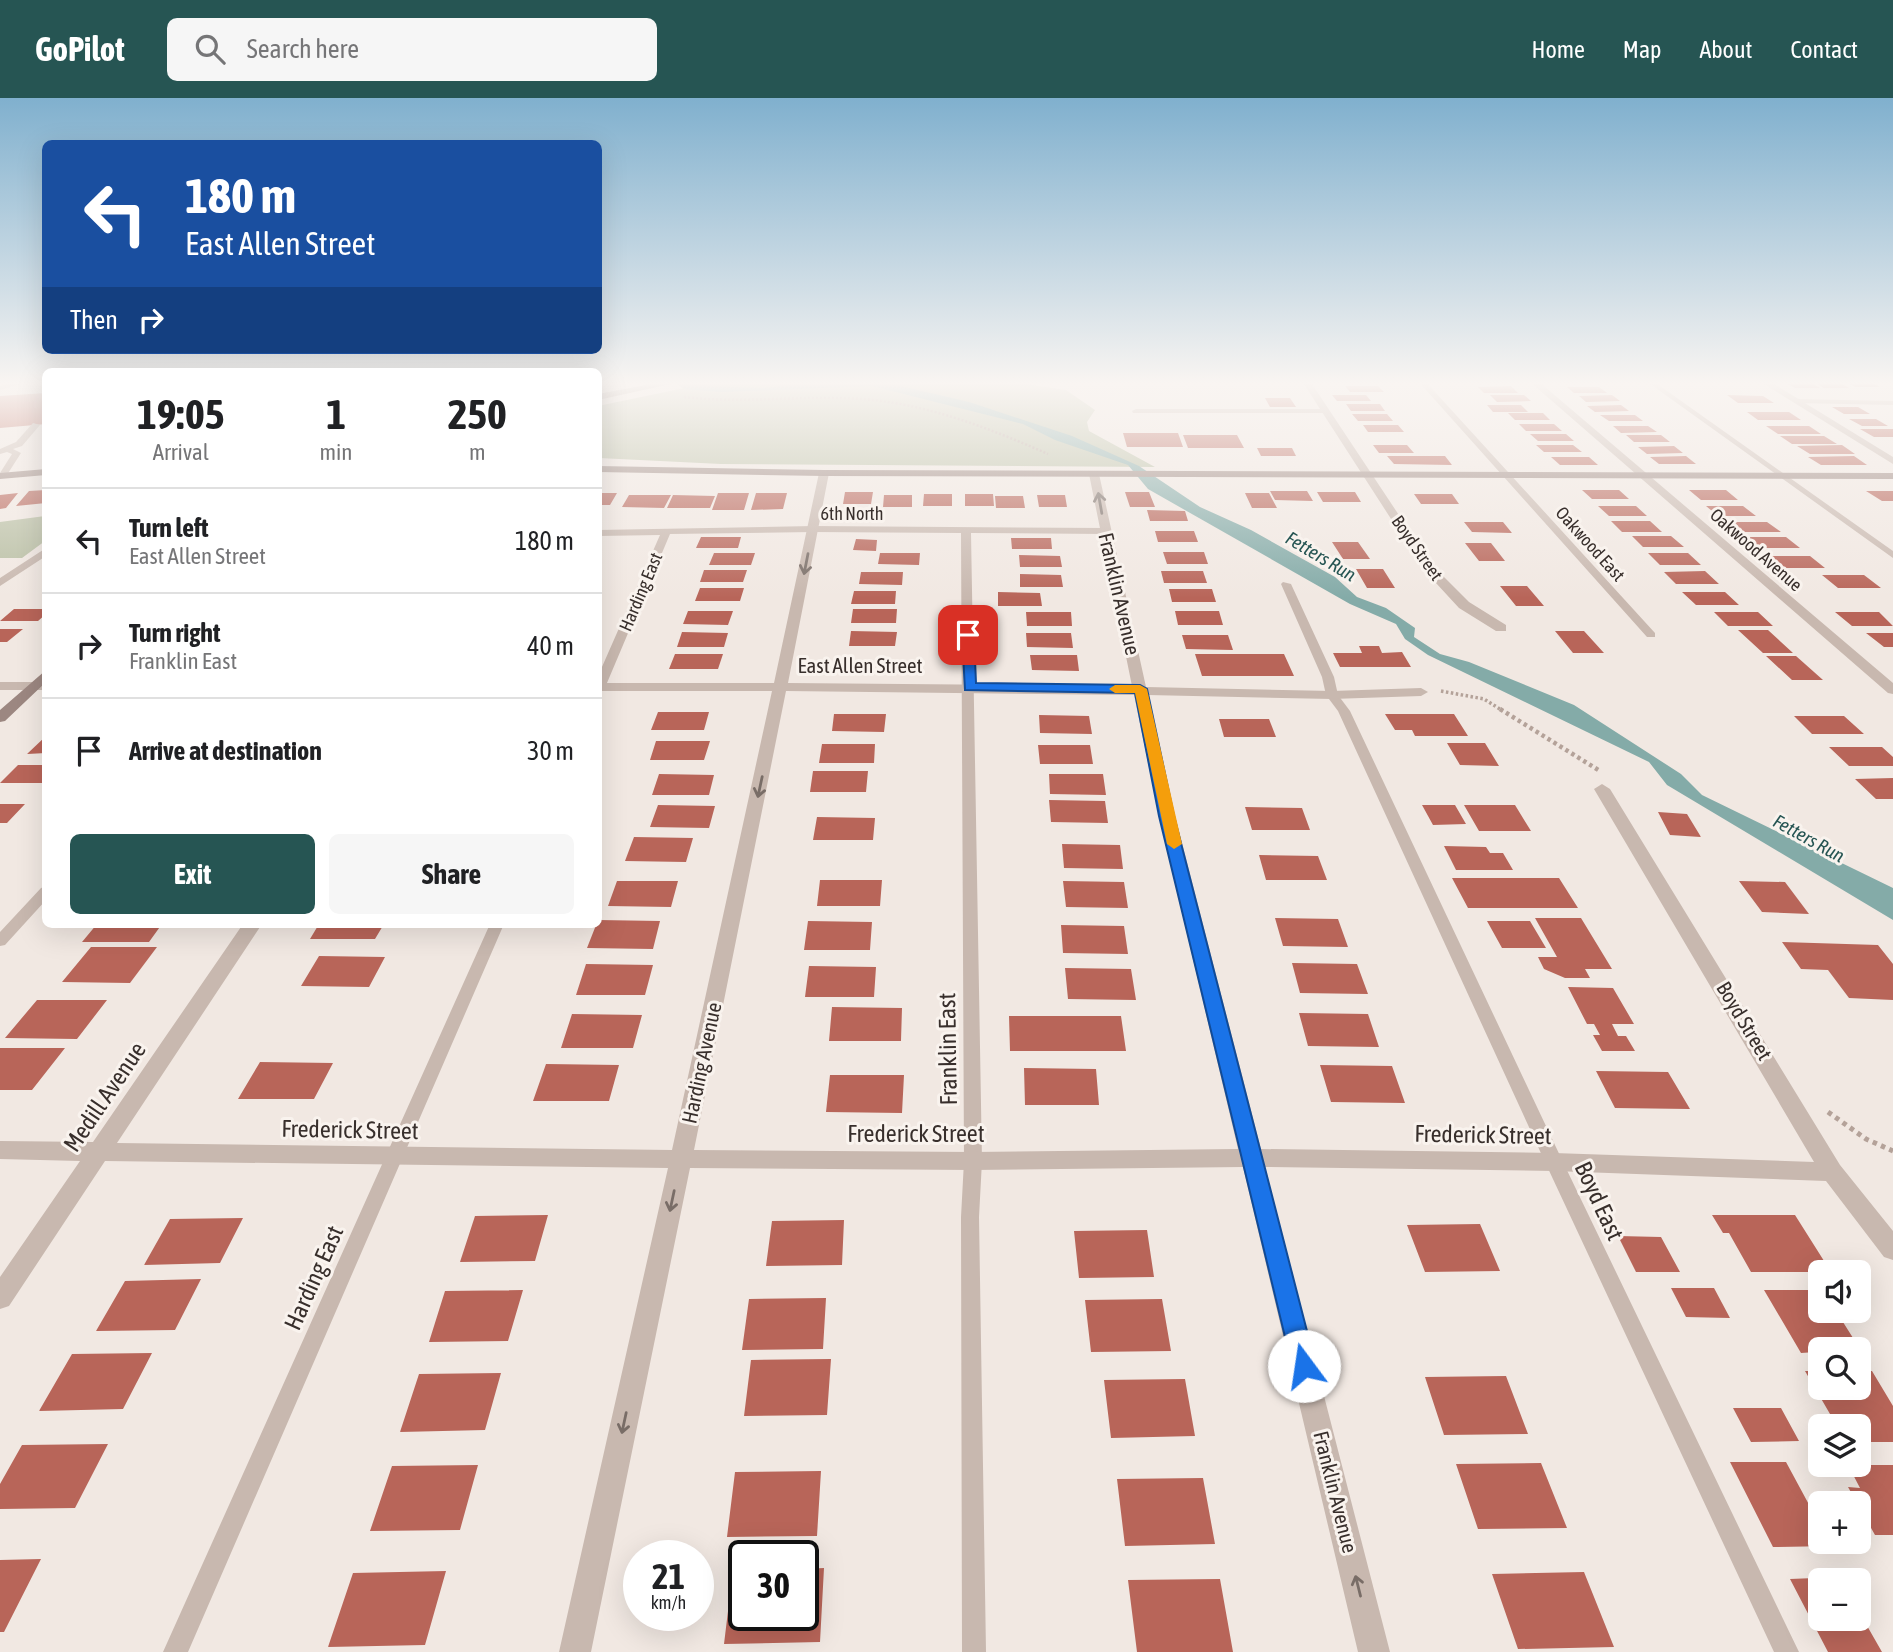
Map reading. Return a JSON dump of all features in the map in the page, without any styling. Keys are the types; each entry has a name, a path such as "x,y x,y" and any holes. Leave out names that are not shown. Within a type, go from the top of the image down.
{"street":[{"name":"Boyd Street","path":"1353,454 1439,582 1464,604 1501,628"},
{"name":"Oakwood Avenue","path":"1619,454 1893,690"},
{"path":"602,469 824,473 1893,476"},
{"path":"1,476 42,472"},
{"name":"Harding Avenue","path":"575,1652 824,473"},
{"name":"Franklin Avenue","path":"1094,474 1167,816 1254,1158 1374,1652"},
{"path":"0,686 39,686"},
{"path":"0,718 39,686"},
{"name":"East Allen Street","path":"602,688 969,687 1332,695 1421,692"},
{"name":"Boyd Street","path":"1602,781 1832,1172 1893,1249"},
{"name":"Medill Avenue","path":"0,1298 250,928"},
{"name":"Frederick Street","path":"0,1150 396,1157 973,1161 1254,1158 1553,1162 1832,1172"}],"lane":[{"path":"1,476 17,454"},
{"name":"Oakwood East","path":"1486,454 1651,635"},
{"path":"1751,454 1893,555"},
{"name":"6th North","path":"602,533 813,529 1105,531"},
{"name":"Franklin East","path":"966,530 973,1161 970,1217 974,1652"},
{"name":"Harding East","path":"602,681 666,532"},
{"path":"0,583 42,554"},
{"name":"Boyd East","path":"1286,584 1328,677 1332,695 1344,711 1553,1162 1787,1652"},
{"path":"0,942 42,895"},
{"name":"Harding East","path":"175,1652 495,928"}],"path":[{"path":"1421,692 1440,691 1484,699 1602,781"}],"green space":[{"path":"602,454 1130,454 1155,467 721,464 602,458"},
{"path":"42,516 42,543 22,558 0,558 0,522"}],"water":[{"path":"1094,454 1111,454 1139,466 1200,507 1251,530 1335,577 1357,597 1386,608 1415,628 1414,637 1440,654 1469,662 1574,705 1681,774 1702,795 1893,888 1893,920 1667,785 1649,762 1428,655 1405,639 1396,624 1350,604 1148,489 1128,465"}],"building":[{"path":"1260,454 1295,454 1296,456 1261,456"},
{"path":"1387,456 1445,456 1452,465 1394,464"},
{"path":"1686,456 1696,464 1659,464 1650,457"},
{"path":"1854,456 1867,465 1821,465 1808,457"},
{"path":"1551,457 1589,457 1598,465 1560,465"},
{"path":"42,490 42,503 16,506 29,491"},
{"path":"1582,490 1619,490 1629,499 1592,499"},
{"path":"1689,490 1726,490 1738,500 1701,500"},
{"path":"1270,491 1307,491 1313,501 1275,500"},
{"path":"1866,491 1893,491 1893,501 1882,501"},
{"path":"845,492 873,492 871,504 843,504"},
{"path":"1125,492 1149,492 1155,507 1130,507"},
{"path":"1317,492 1355,492 1361,502 1323,502"},
{"path":"18,493 6,508 0,509 0,495"},
{"path":"602,493 617,493 610,505 602,505"},
{"path":"718,493 749,493 744,510 712,510"},
{"path":"756,493 787,493 783,509 751,510"},
{"path":"1245,493 1269,493 1277,508 1252,508"},
{"path":"924,494 952,494 952,506 923,506"},
{"path":"965,494 993,494 994,506 965,506"},
{"path":"1414,494 1452,494 1459,504 1421,504"},
{"path":"629,495 671,495 664,508 622,507"},
{"path":"673,495 715,496 710,508 667,508"},
{"path":"884,495 912,495 912,507 883,507"},
{"path":"1037,495 1065,495 1067,507 1039,507"},
{"path":"995,496 1023,496 1025,508 996,508"},
{"path":"1598,506 1636,506 1647,516 1609,516"},
{"path":"1706,506 1743,506 1756,516 1718,516"},
{"path":"1147,510 1185,511 1188,521 1150,521"},
{"path":"1611,521 1650,521 1662,532 1622,532"},
{"path":"1464,522 1503,522 1512,533 1472,532"},
{"path":"1728,522 1767,522 1781,532 1741,532"},
{"path":"1155,531 1194,531 1198,542 1158,542"},
{"path":"1632,536 1671,536 1684,547 1643,547"},
{"path":"701,537 741,537 738,548 696,548"},
{"path":"1746,537 1786,537 1800,548 1760,548"},
{"path":"1011,538 1051,538 1052,549 1012,549"},
{"path":"856,539 877,540 876,551 853,550"},
{"path":"1332,542 1358,542 1370,559 1343,559"},
{"path":"1465,543 1491,543 1505,561 1479,561"},
{"path":"1163,552 1204,552 1208,564 1167,564"},
{"path":"714,553 755,553 751,565 709,565"},
{"path":"880,553 920,553 919,565 878,564"},
{"path":"1648,553 1688,553 1701,565 1660,565"},
{"path":"1019,555 1060,556 1062,567 1020,567"},
{"path":"1769,556 1810,556 1825,568 1783,568"},
{"path":"1356,569 1383,569 1395,588 1367,588"},
{"path":"704,570 747,570 743,582 700,582"},
{"path":"1161,571 1203,571 1207,583 1164,583"},
{"path":"1705,571 1719,584 1676,584 1664,572"},
{"path":"861,572 903,572 902,585 859,584"},
{"path":"1020,574 1061,575 1063,587 1020,587"},
{"path":"1822,575 1864,575 1881,588 1838,588"},
{"path":"1500,586 1527,586 1544,606 1516,606"},
{"path":"700,588 744,588 740,601 695,601"},
{"path":"1169,589 1212,589 1216,602 1172,602"},
{"path":"854,591 896,591 895,604 851,604"},
{"path":"998,592 1040,593 1042,606 998,606"},
{"path":"1682,592 1725,592 1739,605 1696,605"},
{"path":"14,609 42,609 42,618 38,621 0,621"},
{"path":"853,609 897,609 896,623 851,623"},
{"path":"688,611 733,611 728,625 683,624"},
{"path":"1175,611 1219,611 1223,625 1178,625"},
{"path":"1026,612 1071,612 1072,626 1027,626"},
{"path":"1714,612 1758,612 1773,626 1728,626"},
{"path":"1835,612 1879,612 1893,626 1852,626"},
{"path":"0,629 23,629 7,642 0,642"},
{"path":"1738,630 1768,630 1793,653 1763,653"},
{"path":"851,631 897,632 895,646 849,646"},
{"path":"1555,631 1584,631 1604,653 1573,653"},
{"path":"682,632 728,633 724,647 677,647"},
{"path":"1026,633 1071,633 1073,648 1027,647"},
{"path":"1866,633 1893,633 1893,647 1884,647"},
{"path":"1182,635 1228,635 1233,650 1186,649"},
{"path":"1359,646 1379,646 1382,653 1402,652 1411,667 1340,667 1333,653 1362,653"},
{"path":"675,654 723,654 718,669 669,669"},
{"path":"1195,654 1284,654 1294,676 1202,676"},
{"path":"1030,655 1077,655 1079,671 1032,670"},
{"path":"1766,656 1796,656 1823,680 1792,680"},
{"path":"658,712 709,712 704,730 651,730"},
{"path":"834,714 886,714 884,732 832,731"},
{"path":"1385,714 1454,714 1468,736 1415,736 1412,730 1395,730"},
{"path":"1039,715 1089,716 1092,734 1040,733"},
{"path":"1794,716 1844,716 1864,734 1812,734"},
{"path":"1219,719 1269,719 1276,737 1224,737"},
{"path":"42,740 42,753 27,754"},
{"path":"656,741 710,741 704,760 650,760"},
{"path":"1447,743 1485,743 1499,766 1460,765"},
{"path":"822,744 875,744 874,763 819,763"},
{"path":"1038,745 1090,745 1093,764 1040,764"},
{"path":"1829,747 1882,747 1893,757 1893,766 1849,766"},
{"path":"18,765 42,765 42,783 0,783"},
{"path":"813,771 868,771 866,792 810,792"},
{"path":"659,774 714,775 709,795 652,795"},
{"path":"1049,774 1103,774 1106,795 1050,794"},
{"path":"1893,778 1893,799 1876,799 1855,779"},
{"path":"1049,800 1105,801 1108,823 1051,822"},
{"path":"0,804 25,804 7,823 0,823"},
{"path":"658,805 715,806 709,828 650,827"},
{"path":"1422,805 1455,805 1466,824 1433,825"},
{"path":"1464,805 1515,805 1531,831 1479,831"},
{"path":"1245,807 1302,808 1310,830 1252,830"},
{"path":"1658,812 1687,814 1701,837 1670,835"},
{"path":"817,817 875,818 873,840 813,840"},
{"path":"634,837 693,838 686,862 625,861"},
{"path":"1062,844 1120,845 1123,869 1064,868"},
{"path":"1444,846 1486,847 1490,853 1503,853 1513,870 1456,870"},
{"path":"1259,855 1318,856 1327,880 1266,880"},
{"path":"1452,878 1559,878 1578,908 1468,908"},
{"path":"820,880 882,880 880,906 817,906"},
{"path":"617,881 678,881 671,907 608,906"},
{"path":"1063,881 1124,882 1128,908 1066,907"},
{"path":"1739,881 1785,882 1809,914 1762,912"},
{"path":"1275,918 1338,919 1348,947 1283,946"},
{"path":"1535,918 1581,918 1612,969 1585,969 1590,978 1565,978 1544,969 1538,957 1557,957"},
{"path":"602,920 660,921 653,949 587,948 595,928 602,928"},
{"path":"808,921 872,922 870,950 804,950"},
{"path":"1487,921 1530,921 1546,948 1502,948"},
{"path":"1061,925 1124,926 1128,954 1063,953"},
{"path":"94,928 159,928 149,942 82,942"},
{"path":"317,928 382,928 375,939 310,939"},
{"path":"1782,942 1878,945 1893,964 1893,1000 1849,998 1828,970 1801,969"},
{"path":"91,947 157,947 130,983 62,982"},
{"path":"319,956 385,957 369,987 301,986"},
{"path":"1292,963 1357,964 1368,994 1300,993"},
{"path":"586,964 653,965 645,995 576,995"},
{"path":"809,966 876,967 874,997 805,997"},
{"path":"1065,968 1131,969 1136,1000 1068,999"},
{"path":"1568,987 1613,988 1634,1024 1612,1024 1618,1036 1626,1036 1635,1051 1602,1051 1593,1035 1600,1035 1594,1024 1587,1024"},
{"path":"37,1000 107,1000 77,1039 5,1038"},
{"path":"832,1007 902,1008 901,1041 829,1041"},
{"path":"1299,1013 1368,1014 1379,1047 1308,1046"},
{"path":"572,1014 642,1015 633,1048 561,1048"},
{"path":"1009,1016 1121,1016 1126,1051 1010,1051"},
{"path":"0,1048 65,1048 32,1090 0,1090"},
{"path":"260,1062 333,1063 314,1099 238,1099"},
{"path":"546,1064 619,1065 609,1101 533,1101"},
{"path":"1320,1065 1392,1066 1405,1103 1331,1102"},
{"path":"1024,1068 1096,1069 1099,1105 1025,1105"},
{"path":"1596,1071 1668,1072 1690,1109 1615,1108"},
{"path":"830,1075 904,1075 902,1113 826,1112"},
{"path":"548,1215 535,1261 460,1262 475,1216"},
{"path":"1712,1215 1795,1215 1823,1260 1808,1260 1808,1272 1751,1272 1729,1233 1723,1233"},
{"path":"243,1218 220,1263 144,1265 170,1219"},
{"path":"844,1220 842,1265 766,1266 772,1221"},
{"path":"1480,1224 1500,1271 1425,1272 1407,1225"},
{"path":"1147,1230 1154,1277 1079,1278 1074,1231"},
{"path":"1618,1236 1661,1237 1680,1272 1636,1272"},
{"path":"201,1279 175,1330 96,1331 125,1281"},
{"path":"1671,1288 1714,1288 1730,1318 1686,1317"},
{"path":"523,1290 508,1341 429,1342 445,1291"},
{"path":"1764,1290 1808,1290 1808,1323 1844,1323 1852,1337 1808,1337 1808,1353 1801,1353"},
{"path":"826,1298 823,1349 742,1350 749,1299"},
{"path":"1162,1299 1171,1351 1091,1352 1085,1300"},
{"path":"152,1353 123,1409 39,1411 72,1354"},
{"path":"831,1359 827,1415 744,1416 751,1360"},
{"path":"1872,1371 1893,1406 1893,1442 1871,1442 1871,1414 1830,1414 1822,1400 1871,1400"},
{"path":"501,1373 485,1430 400,1432 419,1374"},
{"path":"1506,1376 1528,1434 1444,1435 1425,1377"},
{"path":"1185,1379 1195,1436 1111,1438 1104,1380"},
{"path":"1733,1408 1781,1408 1799,1441 1751,1442"},
{"path":"108,1444 75,1508 0,1509 0,1484 22,1445"},
{"path":"1730,1462 1786,1462 1808,1503 1808,1546 1773,1547"},
{"path":"1541,1463 1567,1528 1478,1529 1456,1464"},
{"path":"478,1465 460,1530 370,1531 392,1466"},
{"path":"1871,1465 1893,1465 1893,1535 1875,1535 1871,1528 1871,1491 1850,1491 1848,1487 1860,1488 1854,1477 1871,1477"},
{"path":"821,1471 817,1536 727,1537 735,1472"},
{"path":"1203,1478 1215,1544 1125,1546 1117,1479"},
{"path":"41,1559 4,1632 0,1632 0,1560"},
{"path":"819,1568 824,1568 820,1642 724,1644 728,1611 728,1631 819,1631"},
{"path":"446,1571 425,1645 328,1647 353,1573"},
{"path":"1584,1572 1614,1647 1518,1649 1492,1574"},
{"path":"1808,1578 1808,1614 1790,1579"},
{"path":"1220,1579 1233,1652 1137,1652 1128,1580"},
{"path":"1817,1631 1870,1631 1882,1652 1828,1652"}],"slow traffic":[{"path":"1115,689 1140,689 1174,844"}],"route":[{"path":"968,635 969,687 1140,689 1167,816 1304,1366"}],"water label":[{"name":"Fetters Run","path":"1321,556"},
{"name":"Fetters Run","path":"1809,838"}]}
